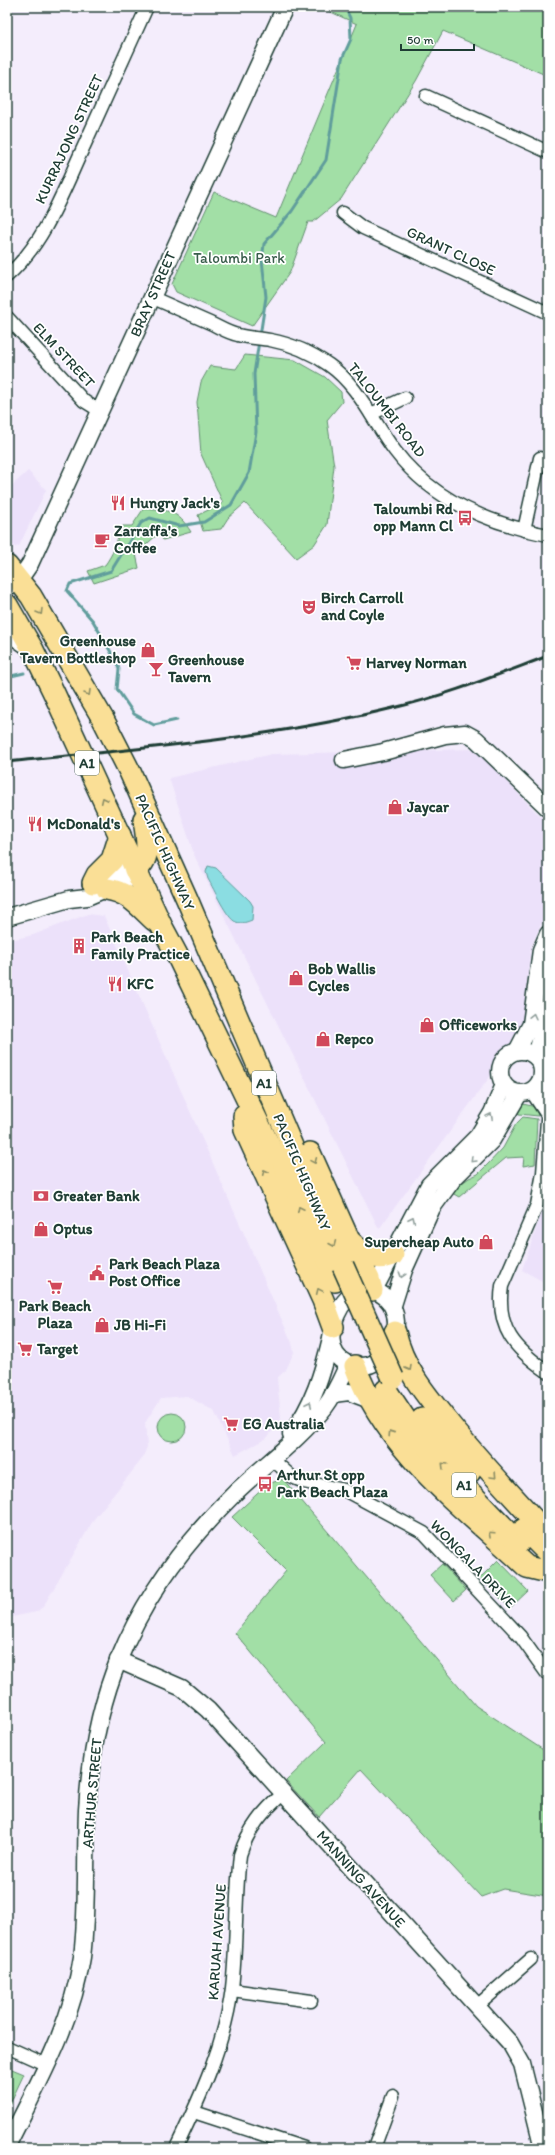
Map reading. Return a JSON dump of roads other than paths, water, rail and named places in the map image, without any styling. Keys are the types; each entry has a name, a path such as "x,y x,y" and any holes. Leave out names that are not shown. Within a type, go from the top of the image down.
{"highway":[{"name":"PACIFIC HIGHWAY","path":"11,577 31,596 103,719 140,795 187,899 297,1159 383,1389 413,1408 495,1499 547,1566"},
{"name":"PACIFIC HIGHWAY","path":"7,605 33,650 162,927 241,1087 339,1274"},
{"path":"135,870 144,862 148,848 140,795"},
{"path":"120,835 112,860 97,875 100,886 118,890 128,896 162,927"},
{"path":"135,870 147,872 154,878 268,1118 297,1159"},
{"path":"187,899 252,1024 373,1290"},
{"path":"241,1087 245,1130 323,1300 332,1331"},
{"path":"349,1240 363,1254 372,1258 383,1259 393,1255"},
{"path":"395,1332 398,1348 420,1388 468,1447 548,1534"},
{"path":"352,1365 383,1389 396,1441 442,1488 527,1567 547,1566"}],"street":[{"name":"KURRAJONG STREET","path":"7,276 19,266 39,239 64,190 147,7"},
{"name":"BRAY STREET","path":"11,577 31,561 285,7"},
{"path":"426,96 548,152"},
{"name":"GRANT CLOSE","path":"343,213 363,228 548,313"},
{"name":"TALOUMBI ROAD","path":"152,297 236,335 271,340 294,347 329,365 344,377 395,452 423,479 444,496 493,522 548,535"},
{"name":"ELM STREET","path":"7,317 84,401 100,411"},
{"path":"370,414 405,398"},
{"path":"524,530 540,458"},
{"path":"7,632 33,650"},
{"path":"344,760 383,752 445,735 465,733 476,739 548,808"},
{"path":"7,917 69,899 100,886 127,880 135,870"},
{"path":"517,1051 531,1024 541,950 548,934"},
{"path":"536,1057 548,1008"},
{"path":"393,1305 382,1293 373,1290 359,1291 350,1298 340,1310 332,1331 332,1345 335,1354 352,1365 371,1365 380,1360 386,1354 395,1332 396,1320 393,1305 406,1264 432,1208 446,1188 492,1140 530,1089 542,1068 536,1057 530,1053 517,1051 507,1056 500,1066 500,1073 504,1085 514,1092 530,1089 546,1097 547,1116 542,1177 537,1205 506,1275 500,1299 505,1327 511,1339 528,1357 548,1372"},
{"path":"373,1290 429,1185 478,1136 492,1113 504,1085"},
{"name":"ARTHUR STREET","path":"272,1459 294,1430 309,1406 322,1372 332,1331"},
{"name":"ARTHUR STREET","path":"7,2146 64,2027 79,1972 84,1937 87,1808 94,1744 107,1691 118,1660 144,1607 184,1548 205,1523 312,1423 352,1365"},
{"path":"333,1394 383,1389"},
{"name":"WONGALA DRIVE","path":"272,1459 292,1477 304,1482 344,1490 424,1533 520,1636 548,1675"},
{"name":"MANNING AVENUE","path":"118,1660 170,1681 191,1695 208,1710 510,2043 522,2064 544,2148"},
{"name":"KARUAH AVENUE","path":"176,2148 194,2112 220,2040 232,1990 240,1855 244,1841 257,1820 284,1793"},
{"path":"476,2007 531,1959"},
{"path":"232,1990 311,2001"},
{"path":"7,2047 47,2065"},
{"path":"374,2148 393,2096"},
{"path":"194,2112 304,2148"}],"water":[{"path":"208,866 216,868 250,901 253,906 252,920 238,923 232,920 208,879 206,872"}],"waterway":[{"path":"260,336 266,297 262,260 264,244 292,211 326,160 342,59 351,39 350,18 345,7"},
{"path":"116,661 93,621 67,591 70,584 111,571 141,523 150,518 179,526 204,522 231,505 249,473 256,432 254,374 259,341"},
{"path":"101,657 116,661 119,669 117,689 134,714 154,725 177,720"},
{"path":"7,677 24,673"}],"railway":[{"path":"7,762 201,742 298,728 346,719 413,703 471,685 548,656"}],"place":[{"name":"Hungry Jack's","path":"118,503"},
{"name":"Taloumbi Rd opp Mann Cl","path":"465,518"},
{"name":"Zarraffa's Coffee","path":"102,540"},
{"name":"Birch Carroll and Coyle","path":"309,607"},
{"name":"Greenhouse Tavern Bottleshop","path":"148,650"},
{"name":"Harvey Norman","path":"354,663"},
{"name":"Greenhouse Tavern","path":"156,669"},
{"name":"Jaycar","path":"395,807"},
{"name":"McDonald's","path":"35,824"},
{"name":"Park Beach Family Practice","path":"79,946"},
{"name":"Bob Wallis Cycles","path":"296,978"},
{"name":"KFC","path":"115,984"},
{"name":"Officeworks","path":"427,1025"},
{"name":"Repco","path":"323,1039"},
{"name":"Greater Bank","path":"41,1196"},
{"name":"Optus","path":"41,1229"},
{"name":"Supercheap Auto","path":"486,1242"},
{"name":"Park Beach Plaza Post Office","path":"97,1273"},
{"name":"Park Beach Plaza","path":"55,1287"},
{"name":"JB Hi-Fi","path":"102,1325"},
{"name":"Target","path":"25,1349"},
{"name":"EG Australia","path":"231,1424"},
{"name":"Arthur St opp Park Beach Plaza","path":"265,1484"}],"park label":[{"name":"Taloumbi Park","path":"239,258"}]}
